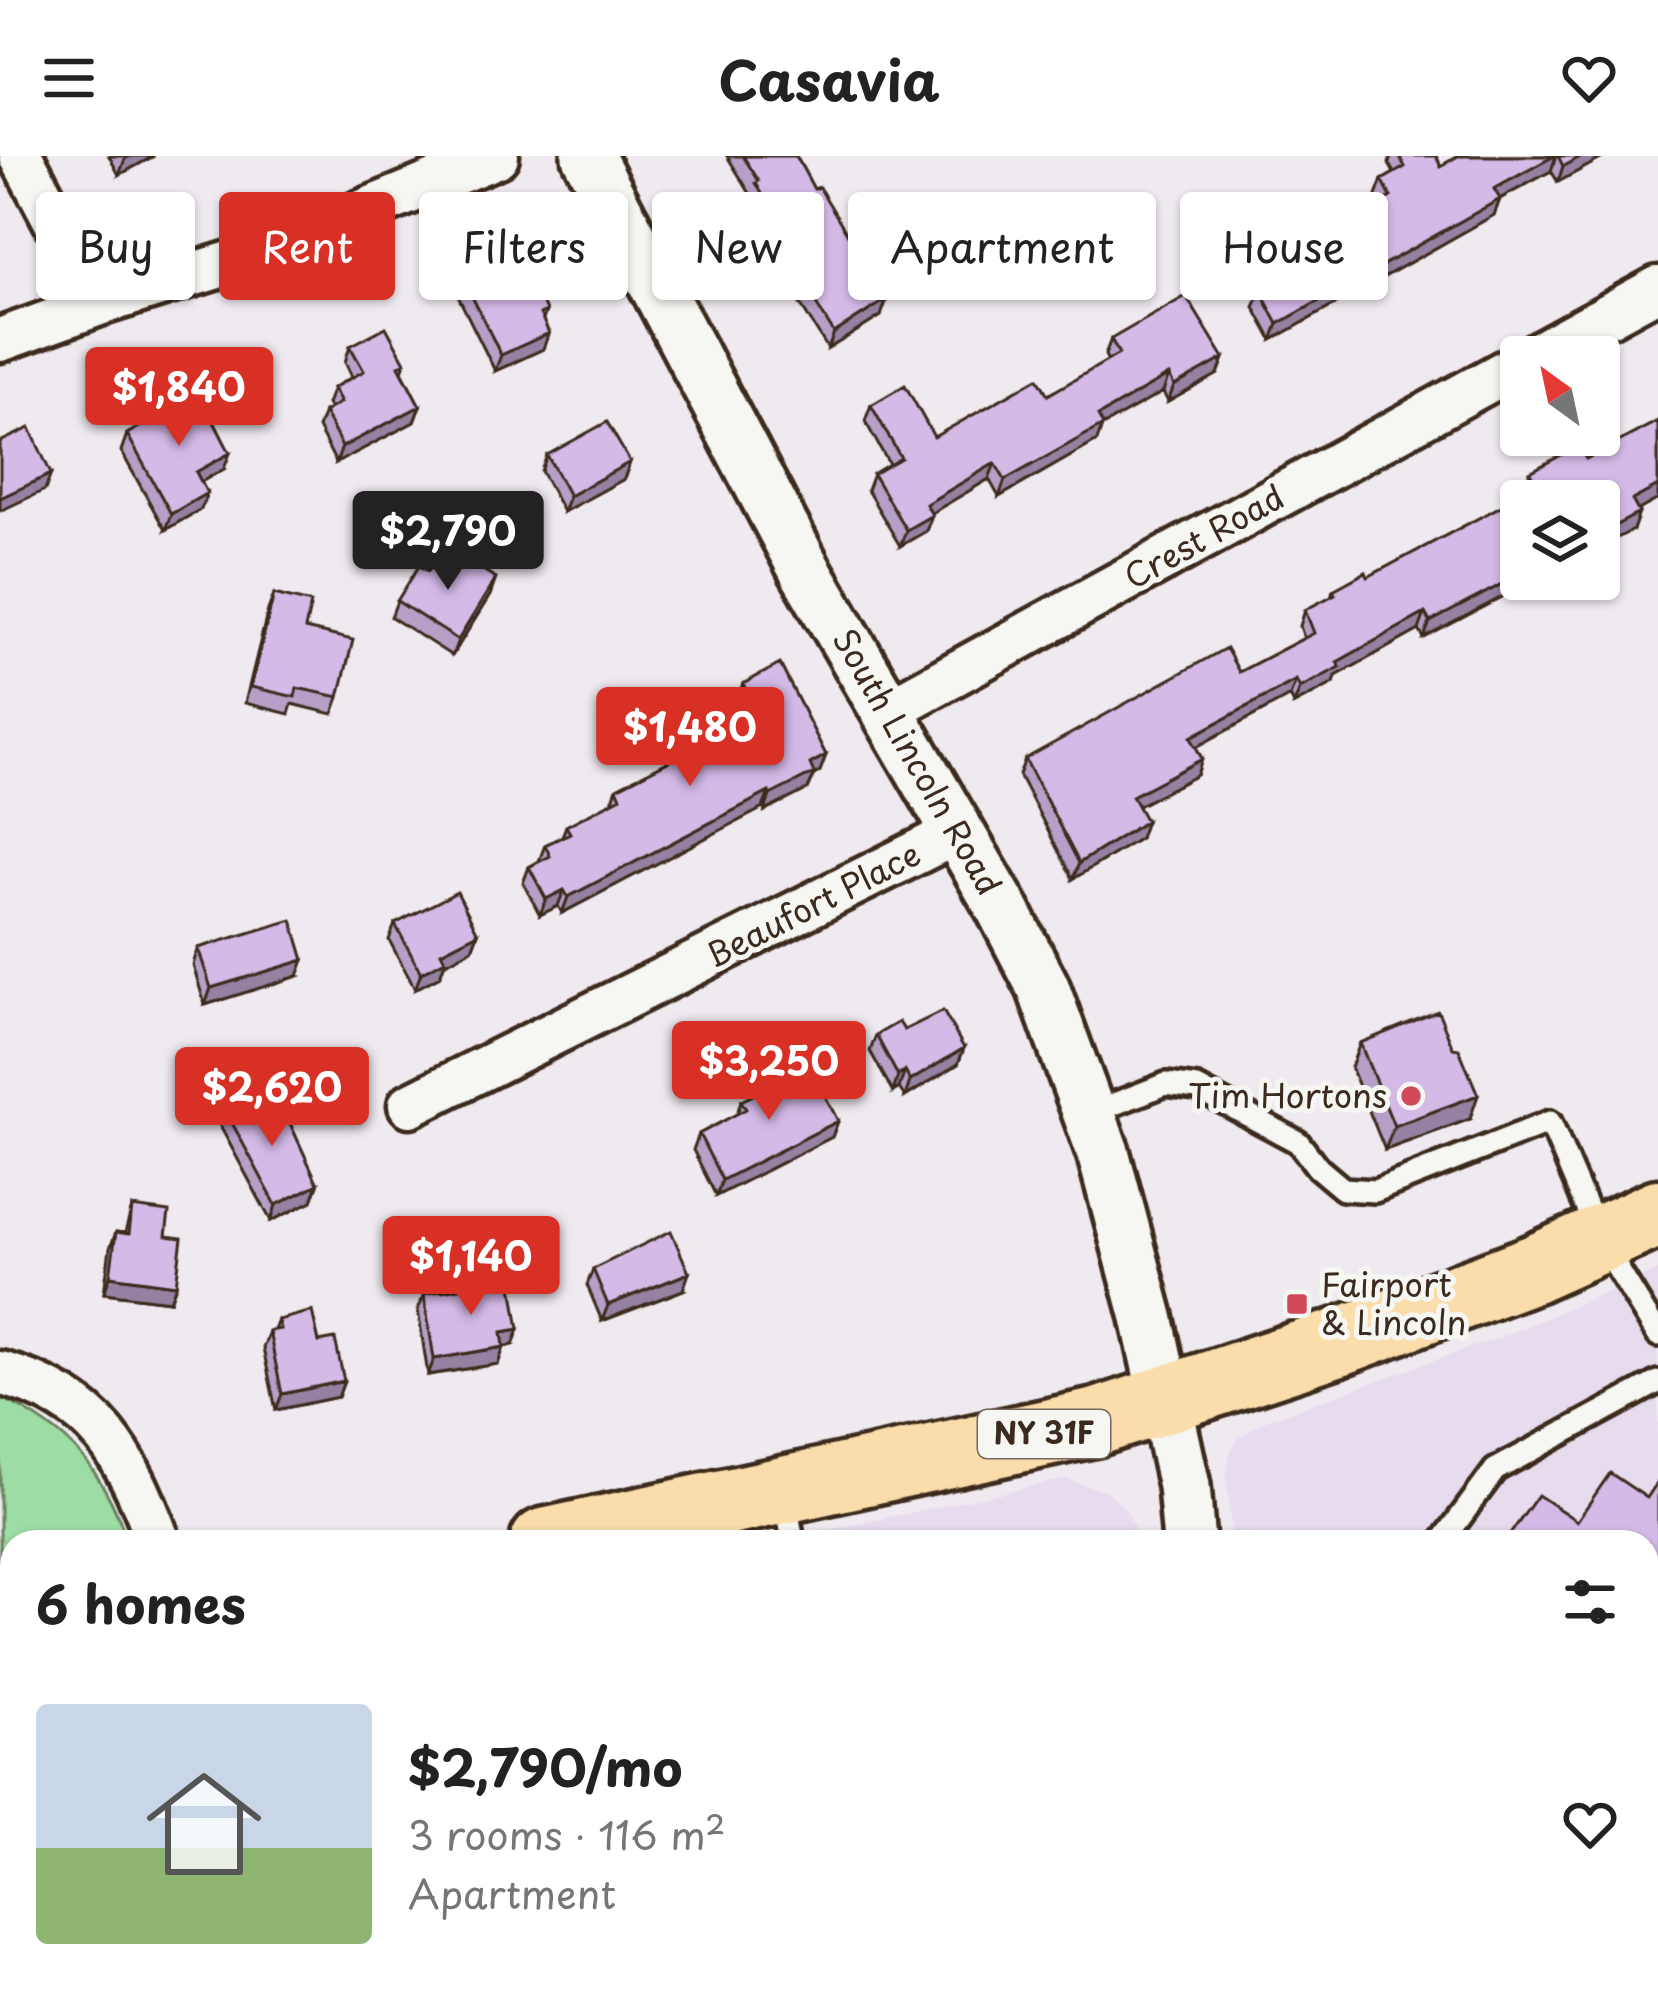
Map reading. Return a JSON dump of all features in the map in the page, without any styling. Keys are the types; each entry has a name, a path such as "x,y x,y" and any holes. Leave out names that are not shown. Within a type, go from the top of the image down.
{"main road":[{"name":"NY 31F","path":"656,1530 789,1515 1097,1422 1339,1342 1629,1227"}],"street":[{"path":"21,156 99,304"},
{"path":"0,340 265,252 497,156"},
{"name":"South Lincoln Road","path":"588,156 767,500 1043,987 1090,1113 1166,1400 1188,1530"},
{"path":"1570,336 1658,288"},
{"name":"Crest Road","path":"887,711 1500,375"},
{"name":"Beaufort Place","path":"410,1105 958,832"},
{"path":"0,1373 69,1402 112,1439 154,1530"}],"lane":[{"path":"1090,1113 1166,1084 1197,1088 1298,1142 1343,1189 1375,1191 1550,1122 1629,1227 1658,1335"},
{"path":"1451,1530 1495,1470 1658,1382"}],"shaded area":[{"path":"1658,1270 1658,1530 1231,1530 1226,1473 1239,1438 1263,1421 1495,1339"},
{"path":"1066,1479 1107,1491 1124,1507 1134,1530 829,1530"}],"green space":[{"path":"0,1397 46,1424 80,1454 107,1493 123,1530 0,1530"}],"building":[{"path":"743,156 796,156 814,189 819,187 822,192 761,192"},
{"path":"1399,156 1436,156 1441,166 1458,156 1554,156 1494,189 1500,199 1388,262 1391,197 1382,180 1405,167"},
{"path":"1558,156 1582,156 1563,166"},
{"path":"824,195 848,235 848,300 885,300 834,333 814,300 824,300"},
{"path":"1180,299 1188,300 1224,358 1174,386 1169,375 1098,416 1103,425 1005,480 995,463 926,504 932,515 906,530 873,474 901,458 871,405 905,385 934,437 1038,378 1048,395 1119,354 1111,339"},
{"path":"474,300 541,300 546,311 540,314 549,333 501,355"},
{"path":"1265,300 1321,300 1278,324"},
{"path":"386,327 405,362 399,366 420,406 342,447 324,412 341,402 333,388 364,371 350,346"},
{"path":"200,394 230,453 196,472 207,493 171,514 127,434 146,423 142,415 177,395 182,405"},
{"path":"1658,421 1658,486 1632,500 1639,513 1620,523 1620,480 1534,480 1530,472 1560,456 1620,456 1620,441"},
{"path":"607,422 630,462 569,496 547,455"},
{"path":"30,428 51,474 0,498 0,442"},
{"path":"1500,507 1500,585 1430,622 1425,613 1337,662 1340,667 1300,688 1296,680 1191,737 1202,759 1132,796 1146,821 1079,863 1025,759 1226,648 1239,672 1314,633 1305,610 1366,572 1368,577"},
{"path":"450,550 496,578 458,640 397,601 419,566 428,571 434,561 440,565"},
{"path":"274,594 311,603 305,629 353,640 339,697 297,688 295,697 251,687"},
{"path":"780,664 826,755 810,764 814,773 568,897 564,890 546,899 529,867 550,856 545,845 570,833 566,826 621,797 617,788 736,727 725,706 748,694 743,684"},
{"path":"457,892 478,933 441,952 445,960 421,973 395,924"},
{"path":"292,920 304,960 211,988 198,948"},
{"path":"943,1011 964,1048 910,1081 905,1071 898,1076 876,1035 899,1022 904,1030"},
{"name":"Tim Hortons","path":"1438,1011 1478,1095 1394,1126 1360,1043"},
{"path":"810,1066 838,1121 722,1180 699,1134 746,1109 741,1101"},
{"path":"258,1091 277,1128 289,1121 318,1184 276,1205 224,1108"},
{"path":"132,1207 169,1212 166,1236 182,1238 176,1285 110,1276 116,1232 129,1234"},
{"path":"671,1231 689,1273 608,1305 593,1269"},
{"path":"511,1279 519,1329 502,1332 504,1347 434,1359 424,1294"},
{"path":"312,1311 319,1342 335,1339 344,1381 282,1394 269,1331 280,1329 278,1320"},
{"path":"1610,1473 1647,1498 1658,1481 1658,1530 1513,1530 1538,1495 1577,1521"}],"place":[{"name":"Tim Hortons","path":"1411,1096"},
{"name":"Fairport & Lincoln","path":"1297,1304"}]}
